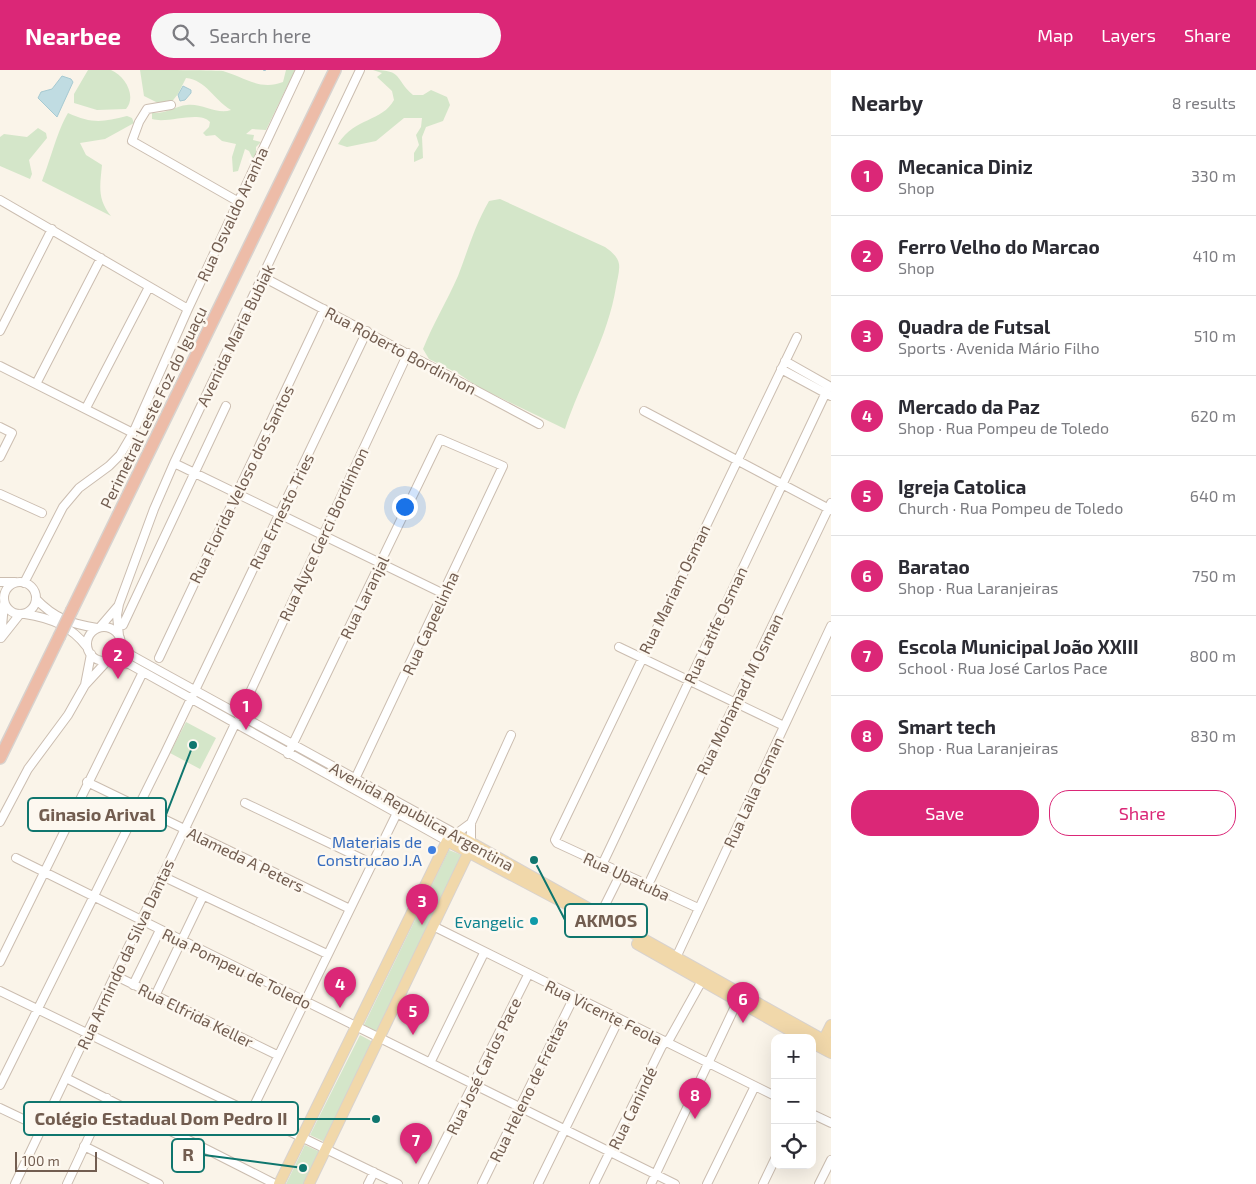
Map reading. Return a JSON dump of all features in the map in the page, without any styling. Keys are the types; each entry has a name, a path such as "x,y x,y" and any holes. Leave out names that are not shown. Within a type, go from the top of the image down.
{"highway":[{"name":"Perimetral Leste Foz do Iguaçu","path":"0,758 335,70"}],"main road":[{"path":"279,1184 447,841 456,834"},
{"name":"Avenida Republica Argentina","path":"456,834 470,847 822,1044 831,1053"},
{"name":"Avenida Republica Argentina","path":"447,841 470,847 600,915 674,961"},
{"path":"309,1184 434,926 470,847"},
{"name":"Avenida Republica Argentina","path":"739,997 797,1034"},
{"path":"822,1044 831,1025"}],"street":[{"name":"Rua Osvaldo Aranha","path":"21,583 63,507 79,488 109,466 120,455 133,433 188,309 300,70"},
{"name":"Avenida Maria Bubiak","path":"120,640 117,615 119,604 154,509 360,70"},
{"path":"171,105 151,107 144,112 132,141 238,202"},
{"path":"1,203 52,229 188,309"},
{"path":"0,331 52,229"},
{"path":"36,384 101,258"},
{"name":"Rua Roberto Bordinhon","path":"263,277 539,424"},
{"path":"86,408 149,287"},
{"name":"Rua Florida Veloso dos Santos","path":"159,658 324,309"},
{"name":"Rua Ernesto Tries","path":"0,1085 191,699 366,331"},
{"name":"Rua Mariam Osman","path":"557,843 556,836 797,337"},
{"name":"Rua Alyce Gerci Bordinhon","path":"239,716 408,353"},
{"path":"783,365 829,391"},
{"path":"0,366 133,433"},
{"name":"Rua Latife Osman","path":"602,864 782,484 829,391"},
{"path":"123,625 226,406"},
{"path":"644,411 782,484 830,507"},
{"path":"0,427 12,433 0,457"},
{"name":"Rua Capeelinha","path":"355,779 503,466 440,439"},
{"name":"Rua Laranjal","path":"288,754 440,439"},
{"path":"174,463 444,594"},
{"path":"0,494 42,513"},
{"name":"Rua Mohamad M Osman","path":"648,885 830,507"},
{"path":"0,582 21,583 33,588 36,599 45,608 65,621 111,628 120,640 117,654 108,660 84,685 68,714 20,781 0,822"},
{"path":"1,640 6,591 21,583"},
{"path":"0,598 13,613 45,618 69,628 96,659 108,660"},
{"path":"1,640 22,614 33,609 36,599"},
{"name":"Avenida Maria Bubiak","path":"98,627 119,604"},
{"name":"Rua Laila Osman","path":"674,961 831,626"},
{"path":"84,685 89,651 88,636 98,627"},
{"name":"Avenida Republica Argentina","path":"120,640 131,655 456,834"},
{"path":"619,647 784,726"},
{"name":"Avenida Republica Argentina","path":"108,660 123,662 143,672 447,841"},
{"path":"0,962 87,782 143,672"},
{"name":"Rua Armindo da Silva Dantas","path":"15,1184 235,724"},
{"path":"470,847 472,823 511,735"},
{"name":"Alameda A Peters","path":"87,782 350,909"},
{"path":"246,803 371,863"},
{"path":"251,1112 277,1055 305,1002 397,813"},
{"path":"456,834 472,823"},
{"name":"Rua Ubatuba","path":"557,843 698,908"},
{"name":"Rua Pompeu de Toledo","path":"16,858 675,1184"},
{"path":"600,915 621,874"},
{"path":"162,876 327,954"},
{"path":"155,996 180,940 203,896"},
{"name":"Rua Vicente Feola","path":"434,926 528,975 771,1094"},
{"name":"Rua Armindo da Silva Dantas","path":"133,985 160,930"},
{"path":"430,1063 484,953"},
{"name":"Rua Elfrida Keller","path":"114,975 277,1055"},
{"name":"Rua José Carlos Pace","path":"423,1184 528,975"},
{"name":"Rua Canindé","path":"594,1184 666,1042 705,978"},
{"path":"0,991 88,1032 398,1184"},
{"name":"Rua Heleno de Freitas","path":"482,1184 574,997"},
{"path":"651,1184 739,997"},
{"path":"538,1184 619,1019"},
{"path":"66,1078 275,1184"},
{"path":"707,1184 755,1086"},
{"path":"67,1184 107,1098"},
{"path":"0,1108 42,1128"},
{"path":"816,1116 831,1123"},
{"path":"84,1146 159,1184"},
{"path":"819,1184 831,1160"},
{"path":"763,1184 771,1167"},
{"path":"368,1184 374,1172"}],"green space":[{"path":"88,70 111,70 121,77 130,93 129,104 126,109 97,110 74,103 74,94"},
{"path":"140,70 223,71 252,82 267,85 283,82 286,70 295,70 266,130 252,129 246,134 254,135 253,140 261,142 256,147 256,156 253,159 249,151 245,149 238,171 233,172 232,157 236,144 222,141 215,135 206,136 203,133 209,127 210,122 199,117 166,120 152,119 152,113 187,105 220,111 231,110 205,86 186,78 178,94 170,104 160,104 144,96"},
{"path":"373,70 383,70 398,76 413,95 423,95 431,90 447,97 450,105 443,121 426,127 422,137 423,158 414,162 414,153 419,145 416,135 421,127 422,118 404,118 376,141 347,147 338,144 352,129 383,112 394,100 392,91 377,77 382,73"},
{"path":"68,113 76,117 98,121 127,116 132,118 134,123 105,139 80,143 86,155 102,165 101,198 111,216 42,181 57,136"},
{"path":"38,128 46,133 47,138 29,160 32,174 30,179 0,166 0,137 4,134 27,137"},
{"path":"500,199 605,247 614,254 618,261 618,275 607,324 565,429 478,387 459,374 429,359 423,349 458,276 484,210 489,201"},
{"path":"186,722 216,738 200,769 170,753"},
{"path":"449,850 464,856 378,1032 364,1025"},
{"path":"360,1035 373,1042 325,1142 310,1135"},
{"path":"305,1145 320,1152 305,1184 286,1184"}],"water":[{"path":"62,76 71,79 73,82 57,117 38,98 41,92 52,89"},
{"path":"183,86 191,90 191,93 185,100 180,101 178,95"}],"place":[{"name":"Ferro Velho do Marcao","path":"118,679"},
{"name":"Mecanica Diniz","path":"246,730"},
{"name":"Ginasio Arival","path":"193,745"},
{"name":"Materiais de Construcao J.A","path":"432,850"},
{"name":"AKMOS","path":"534,860"},
{"name":"Evangelic","path":"534,921"},
{"name":"Quadra de Futsal","path":"422,925"},
{"name":"Mercado da Paz","path":"340,1008"},
{"name":"Baratao","path":"743,1023"},
{"name":"Igreja Catolica","path":"413,1035"},
{"name":"Colégio Estadual Dom Pedro II","path":"376,1119"},
{"name":"Smart tech","path":"695,1119"},
{"name":"Escola Municipal João XXIII","path":"416,1164"},
{"name":"R","path":"303,1168"}]}
